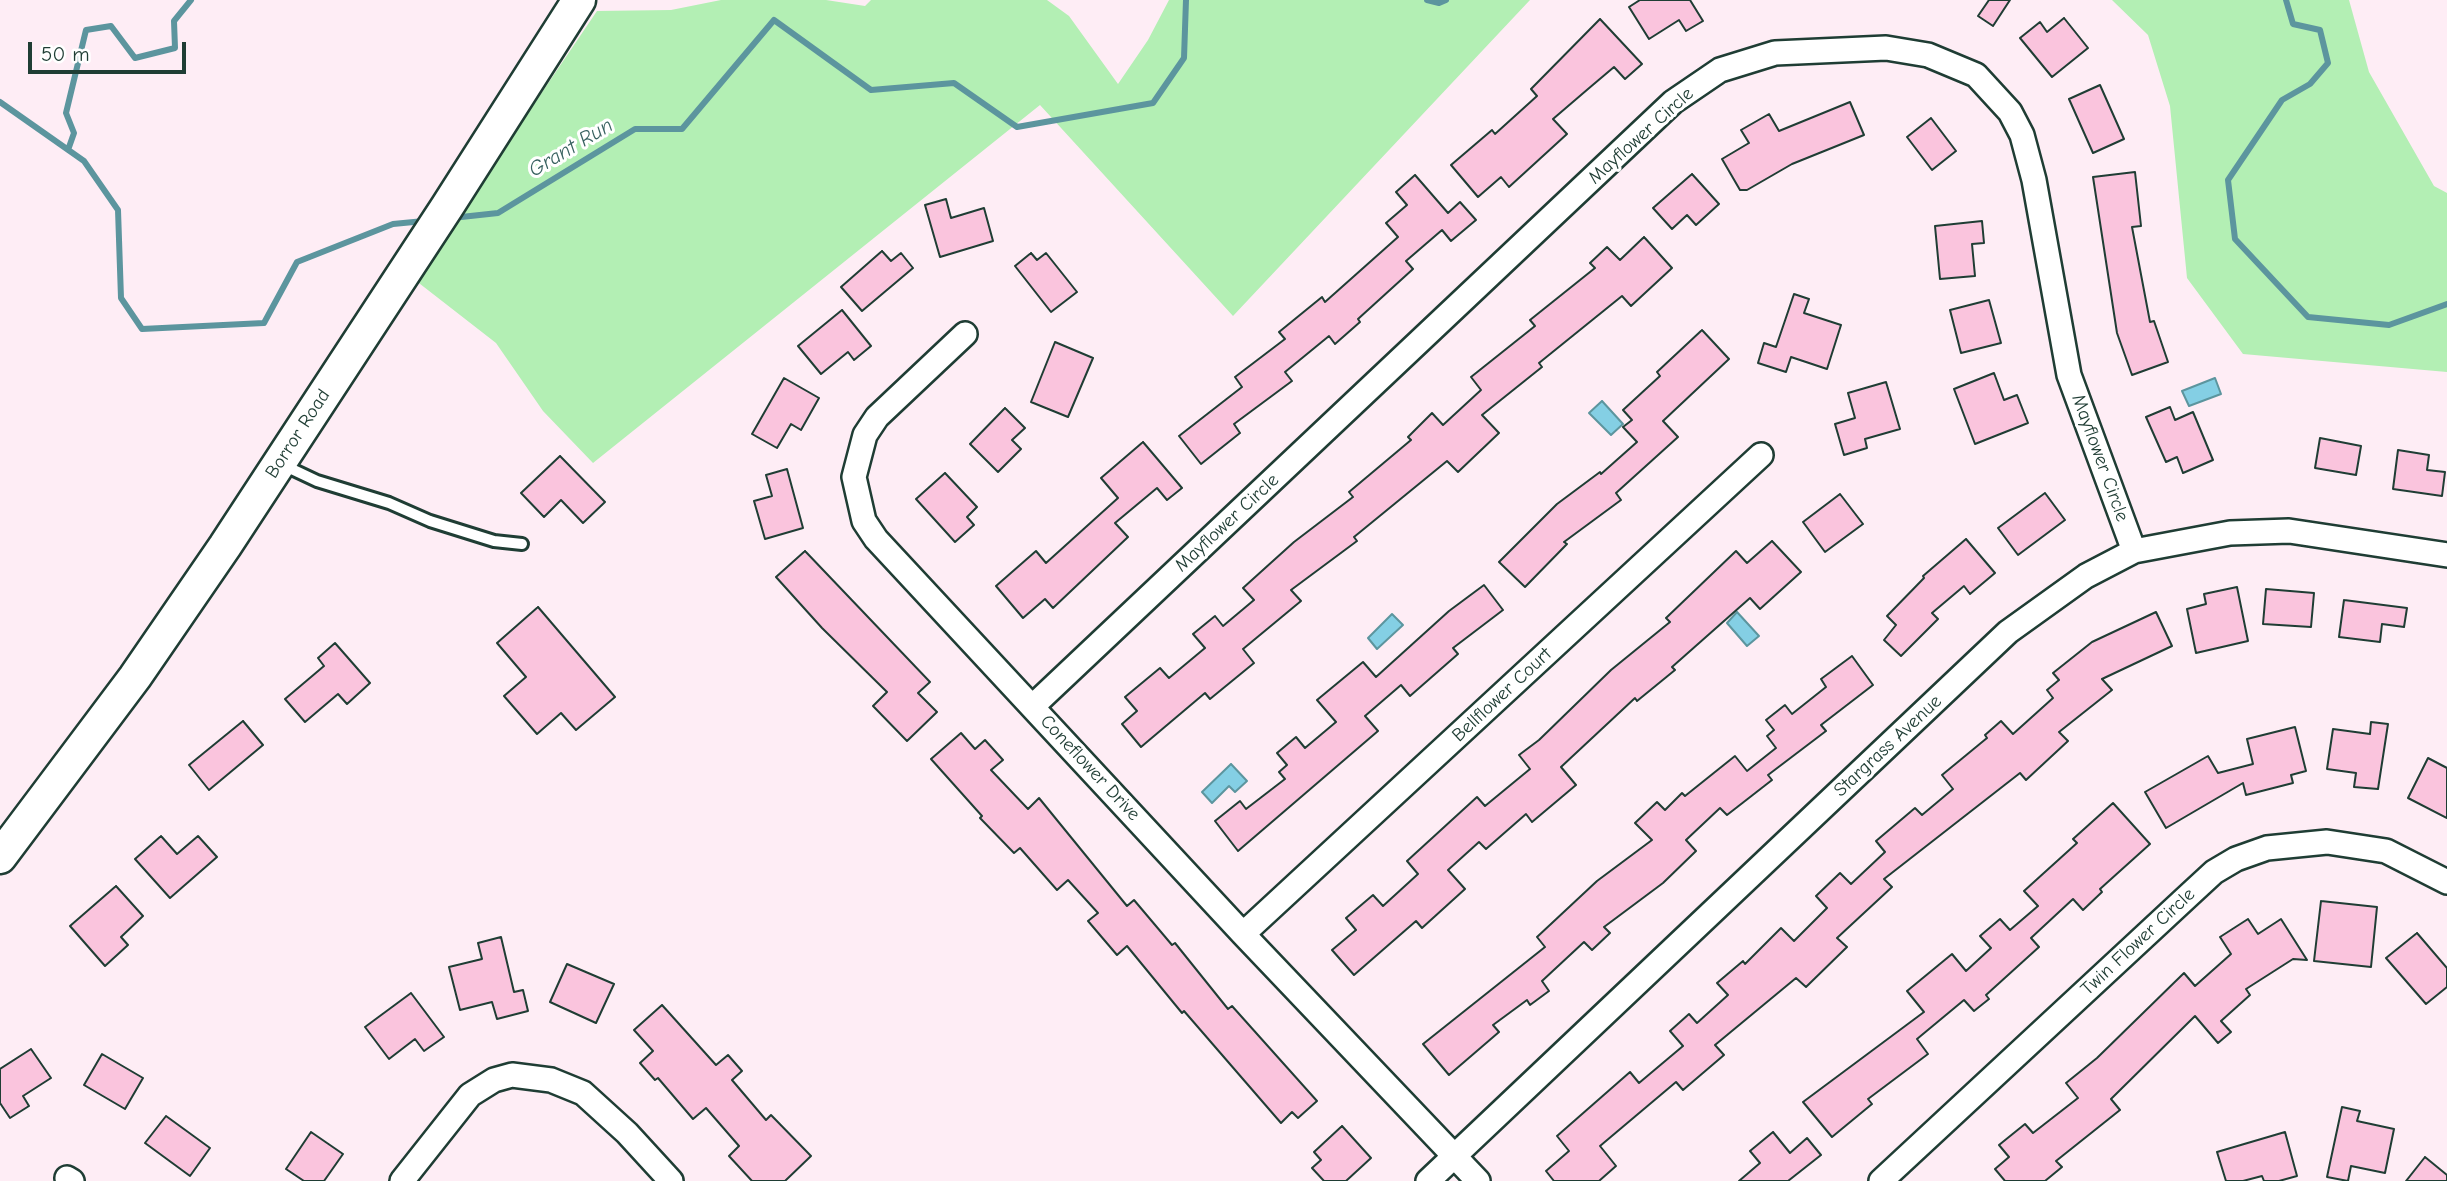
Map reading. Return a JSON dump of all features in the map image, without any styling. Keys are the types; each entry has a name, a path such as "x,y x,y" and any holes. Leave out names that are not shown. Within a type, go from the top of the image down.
{"street":[{"name":"Borror Road","path":"0,857 135,677 447,207 579,0"},
{"name":"Mayflower Circle","path":"1033,706 1673,103 1720,70 1775,53 1886,48 1928,55 1976,75 2010,112 2022,135 2034,180 2068,375 2134,551"},
{"name":"Coneflower Drive","path":"965,334 877,417 865,435 854,477 857,500 864,521 876,539 1243,934 1478,1181"},
{"name":"Bellflower Court","path":"1243,934 1761,455"},
{"name":"Stargrass Avenue","path":"1428,1181 2008,632 2087,576 2134,551 2230,533 2289,531 2447,555"},
{"name":"Twin Flower Circle","path":"1881,1181 2188,895 2214,872 2236,859 2267,848 2327,842 2386,851 2447,882"},
{"path":"402,1181 470,1095 494,1080 512,1075 551,1080 583,1093 627,1133 671,1181"}],"lane":[{"path":"278,463 317,481 389,503 430,521 494,541 522,544"}],"green space":[{"path":"721,0 826,0 865,6 871,0 1047,0 1069,16 1118,84 1148,40 1169,0 1530,0 1233,316 1040,105 593,463 543,411 496,343 415,280 597,11 671,10"},
{"path":"2112,0 2349,0 2369,72 2434,186 2447,193 2447,372 2243,354 2187,278 2170,106 2148,35"}],"water":[{"path":"2215,378 2221,394 2189,406 2182,391"},
{"path":"1602,401 1623,424 1611,435 1589,413"},
{"path":"1737,612 1759,636 1747,646 1727,623"},
{"path":"1392,614 1403,625 1377,649 1368,638"},
{"path":"1231,764 1247,781 1235,792 1229,786 1212,803 1202,792"}],"building":[{"path":"1640,0 1690,0 1703,21 1686,31 1679,20 1649,39 1629,7"},
{"path":"1989,0 2010,0 1993,26 1978,16"},
{"path":"2064,18 2088,48 2052,77 2020,38 2040,22 2047,32"},
{"path":"1600,19 1642,64 1625,79 1614,67 1553,119 1567,134 1509,187 1501,177 1478,197 1451,165 1492,130 1495,134 1537,96 1531,89"},
{"path":"2100,85 2124,139 2093,153 2069,99"},
{"path":"1850,102 1864,135 1792,164 1747,190 1740,190 1722,159 1749,143 1741,130 1769,114 1779,131"},
{"path":"1931,118 1956,151 1932,170 1907,137"},
{"path":"2135,172 2141,226 2132,227 2150,322 2154,321 2168,362 2132,375 2117,333 2093,177"},
{"path":"1692,174 1719,204 1696,225 1687,215 1672,229 1653,208"},
{"path":"1415,175 1448,213 1460,202 1476,220 1451,241 1442,230 1406,261 1413,269 1358,319 1360,322 1335,344 1329,336 1285,372 1292,381 1234,424 1240,433 1201,464 1179,436 1242,387 1235,377 1285,339 1279,332 1322,297 1325,302 1398,237 1386,223 1407,205 1396,192"},
{"path":"946,199 951,218 984,208 993,241 940,257 925,205"},
{"path":"1982,221 1984,243 1972,244 1975,276 1940,279 1935,226"},
{"path":"1644,237 1672,268 1631,306 1622,296 1539,363 1542,367 1482,415 1499,433 1458,472 1447,461 1354,537 1357,541 1291,590 1301,601 1243,649 1254,663 1210,699 1205,693 1141,747 1122,724 1137,711 1125,697 1160,668 1169,678 1205,648 1193,634 1215,616 1223,626 1254,600 1243,588 1294,542 1353,497 1349,492 1411,440 1408,437 1432,413 1443,425 1481,390 1471,377 1535,326 1530,320 1595,268 1590,263 1607,247 1620,260"},
{"path":"882,251 891,261 901,253 913,268 862,311 841,287"},
{"path":"1031,253 1037,260 1046,253 1077,292 1051,312 1015,266"},
{"path":"1794,294 1809,299 1804,313 1841,325 1827,369 1791,357 1786,372 1758,363 1764,343 1776,347"},
{"path":"1989,300 2001,343 1961,353 1950,310"},
{"path":"842,310 871,346 854,360 848,352 821,374 798,346"},
{"path":"1702,330 1729,359 1663,421 1678,437 1616,493 1621,500 1564,542 1567,544 1525,587 1499,562 1557,504 1600,472 1601,474 1637,442 1623,427 1632,420 1623,410 1660,376 1657,372"},
{"path":"1055,342 1093,358 1068,417 1031,402"},
{"path":"1994,373 2004,400 2017,395 2028,423 1975,444 1954,389"},
{"path":"784,378 819,398 801,430 791,424 777,448 752,434"},
{"path":"1886,382 1900,429 1865,439 1867,448 1844,455 1835,424 1855,418 1848,393"},
{"path":"2170,407 2175,420 2193,412 2213,460 2183,473 2177,457 2166,462 2146,417"},
{"path":"1005,408 1025,428 1012,440 1021,449 998,472 970,444"},
{"path":"2320,438 2361,446 2356,475 2315,468"},
{"path":"1143,442 1182,488 1167,500 1157,488 1115,523 1128,537 1053,608 1045,599 1023,618 996,586 1036,551 1046,563 1118,498 1101,478"},
{"path":"2398,450 2429,455 2427,470 2445,472 2442,496 2393,489"},
{"path":"560,456 605,502 583,523 561,500 544,517 521,493"},
{"path":"787,469 803,528 765,539 754,501 772,496 766,475"},
{"path":"945,473 977,507 967,517 974,525 955,542 916,499"},
{"path":"2045,493 2065,520 2018,555 1998,528"},
{"path":"1840,494 1863,524 1825,552 1803,522"},
{"path":"1966,539 1995,573 1970,594 1964,586 1932,613 1938,619 1901,656 1884,640 1896,625 1887,616 1923,576"},
{"path":"1772,541 1801,572 1760,609 1750,598 1672,667 1675,670 1637,701 1635,698 1561,767 1576,785 1532,822 1526,814 1486,849 1479,842 1448,870 1465,889 1422,928 1416,921 1354,975 1332,950 1356,930 1346,918 1373,895 1383,906 1418,874 1407,861 1477,797 1485,806 1530,769 1519,755 1539,740 1611,670 1670,622 1666,618 1736,551 1747,563"},
{"path":"805,551 930,682 918,693 937,712 907,741 873,706 887,692 822,628 776,577"},
{"path":"1484,585 1503,610 1453,648 1458,654 1410,696 1401,685 1365,716 1378,731 1238,851 1215,821 1240,801 1246,809 1285,779 1279,772 1287,765 1277,753 1296,737 1305,748 1336,722 1317,700 1363,662 1376,677 1449,611"},
{"path":"2237,587 2248,641 2196,653 2187,609 2206,604 2204,594"},
{"path":"2266,589 2314,593 2311,627 2263,624"},
{"path":"2344,600 2407,608 2404,627 2382,624 2380,642 2339,637"},
{"path":"538,607 615,697 576,730 561,713 537,734 504,696 526,677 497,643"},
{"path":"2156,612 2172,646 2102,679 2112,690 2059,732 2068,741 2026,780 2020,773 1884,879 1892,887 1837,938 1847,947 1806,987 1796,978 1715,1045 1724,1055 1683,1090 1676,1082 1600,1146 1616,1166 1599,1181 1554,1181 1546,1171 1569,1151 1557,1136 1630,1072 1639,1083 1683,1046 1670,1031 1689,1014 1697,1023 1728,995 1717,983 1743,961 1745,964 1781,928 1794,941 1827,908 1816,896 1840,873 1851,884 1885,852 1876,841 1915,808 1922,815 1953,789 1942,775 1987,738 1985,735 2001,721 2013,734 2053,698 2047,690 2059,680 2053,673 2092,642"},
{"path":"335,643 370,683 347,704 338,694 305,722 285,699 324,666 318,658"},
{"path":"1852,656 1873,685 1821,725 1826,731 1768,775 1772,780 1727,815 1720,808 1686,840 1696,851 1663,883 1604,927 1610,933 1592,950 1584,942 1542,981 1549,991 1530,1005 1527,1000 1493,1025 1499,1032 1449,1075 1423,1044 1545,947 1537,937 1597,881 1652,840 1635,823 1657,802 1665,810 1682,793 1685,796 1735,756 1747,771 1776,748 1767,736 1774,730 1766,720 1785,705 1792,714 1826,687 1821,679"},
{"path":"243,721 263,745 209,790 189,765"},
{"path":"2371,722 2388,724 2378,789 2354,787 2356,773 2327,769 2333,729 2370,734"},
{"path":"2295,727 2306,771 2291,775 2293,783 2246,795 2243,783 2166,828 2145,792 2208,756 2218,773 2253,764 2247,739"},
{"path":"961,733 975,749 985,740 1003,760 991,770 1028,809 1039,798 1127,906 1134,900 1172,945 1175,943 1228,1009 1232,1006 1317,1101 1298,1118 1292,1112 1281,1123 1184,1011 1182,1013 1127,946 1117,955 1088,921 1098,913 1068,880 1057,890 1020,848 1014,853 980,818 982,816 931,759"},
{"path":"2428,758 2447,768 2447,818 2408,798"},
{"path":"2113,803 2150,844 2100,889 2102,892 2083,910 2073,899 2031,938 2039,947 1986,995 1989,999 1974,1011 1964,1000 1917,1039 1928,1054 1868,1099 1872,1104 1832,1137 1803,1102 1924,1012 1907,991 1952,954 1966,971 1991,948 1980,936 2000,919 2010,930 2038,906 2024,891 2077,843 2073,839"},
{"path":"161,836 177,854 198,836 217,857 170,898 135,859"},
{"path":"116,886 143,916 121,937 128,945 105,966 70,926"},
{"path":"2321,901 2377,907 2371,967 2314,961"},
{"path":"2248,919 2258,934 2281,919 2307,960 2293,959 2246,989 2250,995 2221,1021 2231,1032 2218,1043 2195,1016 2111,1099 2120,1110 2056,1161 2062,1167 2045,1181 2005,1181 1995,1169 2009,1157 1999,1145 2025,1124 2033,1133 2078,1098 2066,1083 2097,1058 2184,973 2195,986 2231,954 2220,937"},
{"path":"2417,933 2447,968 2447,987 2426,1004 2386,958"},
{"path":"501,937 514,992 523,990 528,1011 497,1019 492,1002 460,1010 449,967 482,959 478,943"},
{"path":"567,964 614,984 596,1023 550,1002"},
{"path":"411,993 444,1037 424,1051 415,1039 389,1059 365,1027"},
{"path":"662,1005 716,1065 728,1055 742,1071 732,1080 766,1120 771,1115 811,1156 785,1181 752,1181 729,1156 739,1146 706,1108 693,1119 658,1078 655,1080 640,1063 653,1051 634,1030"},
{"path":"31,1049 51,1078 23,1096 29,1106 10,1118 0,1103 0,1069"},
{"path":"102,1054 143,1078 125,1109 84,1085"},
{"path":"2342,1107 2360,1111 2357,1121 2394,1129 2385,1173 2351,1166 2348,1181 2327,1177"},
{"path":"166,1116 210,1148 190,1176 145,1143"},
{"path":"1342,1126 1371,1158 1346,1181 1324,1181 1312,1168 1321,1160 1314,1152"},
{"path":"311,1132 343,1154 324,1181 304,1181 286,1169"},
{"path":"1773,1132 1790,1153 1807,1138 1821,1155 1788,1181 1739,1181 1760,1163 1750,1151"},
{"path":"2285,1132 2297,1176 2279,1181 2264,1181 2262,1176 2243,1181 2226,1181 2217,1152"},
{"path":"2425,1157 2447,1175 2447,1181 2406,1181"}],"waterway":[{"path":"68,150 74,133 66,113 86,30 111,26 135,58 175,48 174,21 191,0"},
{"name":"Grant Run","path":"452,218 498,213 635,129 682,129 774,20 871,90 954,83 1017,127 1153,103 1184,58 1186,0"},
{"name":"Grant Run","path":"1427,0 1439,3 1446,0"},
{"name":"Grant Run","path":"2286,0 2293,24 2320,30 2328,63 2310,84 2282,100 2228,180 2235,239 2308,317 2389,325 2447,304"},
{"name":"Grant Run","path":"0,102 84,161 118,210 121,298 142,329 264,323 297,262 393,224 424,221"}]}
